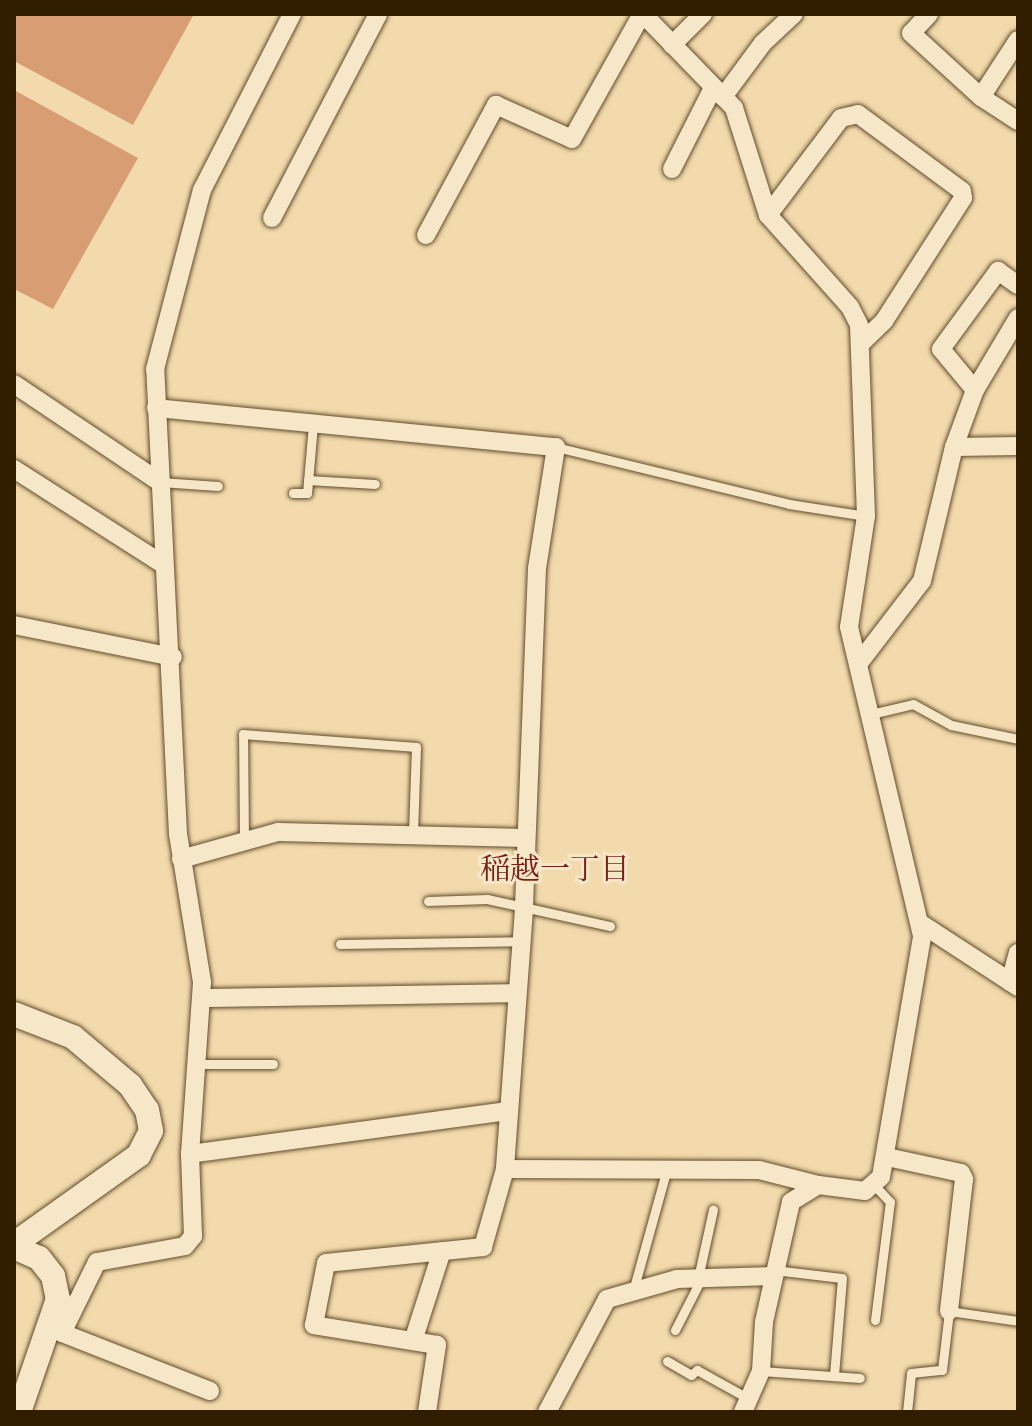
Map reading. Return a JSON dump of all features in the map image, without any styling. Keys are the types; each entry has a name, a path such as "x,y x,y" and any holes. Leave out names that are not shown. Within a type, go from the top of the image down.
{"street":[{"path":"19,1412 55,1330 97,1262 185,1246 193,1236 190,1154 202,998 181,859 173,657 161,563 156,408 159,349 202,190 292,14"},
{"path":"272,218 378,14"},
{"path":"426,235 496,105 572,139 643,14 734,108 768,215 850,307 861,343 866,516 849,627 920,923 915,1000 887,1157 876,1187 865,1191 818,1185 759,1170 505,1169"},
{"path":"672,45 703,14"},
{"path":"672,169 718,93 794,14"},
{"path":"929,14 911,33 981,97 1018,121"},
{"path":"981,97 1018,40"},
{"path":"768,215 841,118 858,114 962,191 963,198 884,321 861,343"},
{"path":"975,390 941,349 998,271 1018,285"},
{"path":"859,663 922,581 954,447 975,390 1018,318"},
{"path":"14,384 160,482"},
{"path":"156,408 556,447 537,568 524,909 505,1169 483,1247 326,1263 314,1325 414,1338 437,1345 427,1412"},
{"path":"954,447 1018,446"},
{"path":"14,469 161,563"},
{"path":"14,625 173,657"},
{"path":"181,859 278,832 526,838"},
{"path":"920,923 1014,984 1018,953"},
{"path":"202,998 516,993"},
{"path":"14,1014 73,1037 130,1085 147,1110 151,1131 139,1155 14,1245 39,1258 53,1276 58,1299 55,1330"},
{"path":"190,1154 508,1111"},
{"path":"887,1157 961,1173 964,1179 949,1311"},
{"path":"746,1406 761,1371 774,1273 791,1202 818,1185"},
{"path":"414,1338 442,1251"},
{"path":"547,1412 607,1299 700,1277 774,1273"},
{"path":"55,1330 210,1391"}],"lane":[{"path":"293,493 307,493 313,424"},
{"path":"556,447 789,504 866,516"},
{"path":"308,480 375,484"},
{"path":"160,482 218,486"},
{"path":"871,714 913,704 951,725 1018,739"},
{"path":"244,841 243,734 416,747 413,835"},
{"path":"428,901 487,899 610,926"},
{"path":"340,944 521,941"},
{"path":"195,1064 273,1064"},
{"path":"633,1291 667,1168"},
{"path":"875,1320 890,1202 876,1187"},
{"path":"675,1330 700,1277 713,1210"},
{"path":"774,1273 842,1278 834,1376"},
{"path":"907,1412 911,1373 942,1370 949,1311 1018,1321"},
{"path":"667,1361 691,1375 697,1370 746,1406"},
{"path":"761,1371 860,1378"}],"building":[{"path":"14,14 194,14 133,125 14,61"},
{"path":"14,90 138,158 53,309 14,289"}],"district":[{"name":"稲越一丁目","path":"555,869"}]}
